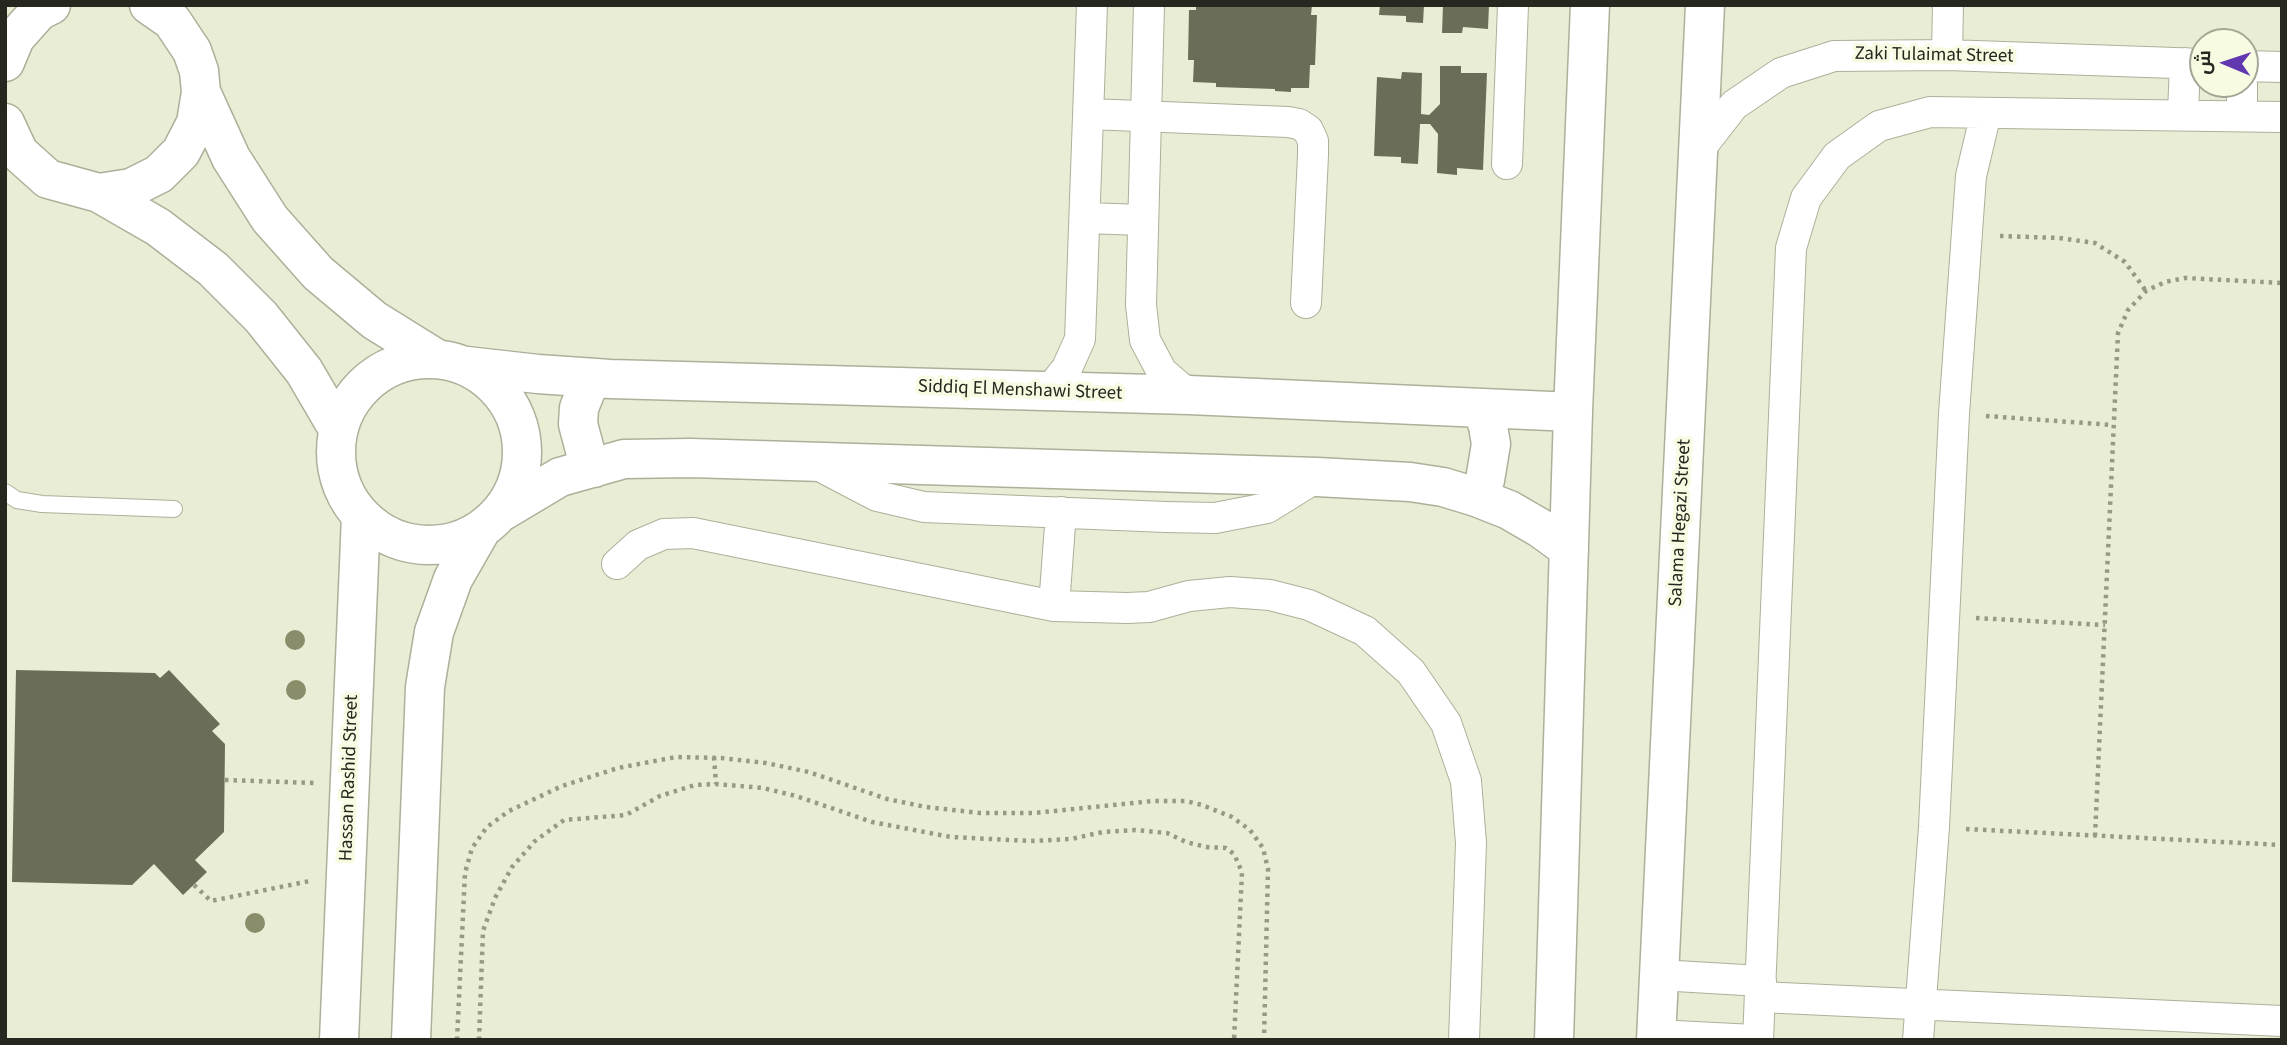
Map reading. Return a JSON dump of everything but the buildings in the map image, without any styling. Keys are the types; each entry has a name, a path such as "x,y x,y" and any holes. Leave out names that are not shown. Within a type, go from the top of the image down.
{"street":[{"path":"8,48 39,11 51,5"},
{"path":"99,193 131,188 159,174 181,152 196,123 201,92 199,71 192,51 172,21 149,5"},
{"path":"191,5 192,51"},
{"path":"1047,393 1068,368 1080,339 1092,5"},
{"path":"1149,5 1141,305 1145,340 1162,372 1189,396"},
{"path":"1507,164 1513,5"},
{"path":"1554,1040 1573,412 1590,5"},
{"name":"Salama Hegazi Street","path":"1656,1037 1705,5"},
{"path":"1947,55 1948,5"},
{"name":"Zaki Tulaimat Street","path":"1699,150 1734,105 1780,73 1834,56 1947,55 2189,64"},
{"path":"2259,66 2282,67"},
{"path":"2183,114 2189,87"},
{"name":"Siddiq El Menshawi Street","path":"201,92 231,158 270,219 318,274 374,320 451,362 591,378 1189,396 1573,412"},
{"path":"2242,98 2242,115"},
{"path":"1656,1037 1756,1040 1761,989 1791,248 1806,198 1837,156 1879,126 1930,112 2282,117"},
{"path":"1918,1040 1934,827 1954,414 1971,176 1986,113"},
{"path":"1088,114 1288,122 1299,124 1308,130 1313,141 1313,155 1307,303"},
{"path":"5,123 19,153 48,180"},
{"path":"5,173 48,180 99,193 158,227 213,269 261,317 303,371 338,429"},
{"path":"1086,218 1143,220"},
{"path":"411,1040 425,687 434,632 453,579 492,520 518,480 523,447 515,414 496,385 451,362 403,361 374,376 351,399 338,429 336,460 344,490 361,516 387,536 418,546 451,543 492,520 560,477 624,459 691,458 1410,482 1443,487 1476,497 1530,522 1569,550"},
{"path":"591,378 579,408 578,424 583,447 594,468"},
{"path":"1476,497 1485,480 1491,444 1482,408"},
{"path":"813,462 877,496 924,507 1215,518 1267,508 1317,477"},
{"path":"1055,606 1061,512"},
{"name":"Hassan Rashid Street","path":"339,1040 361,516"},
{"path":"617,564 638,545 664,534 693,533 1055,606 1149,607 1189,596 1230,592 1270,595 1309,605 1365,631 1411,671 1446,723 1466,781 1472,843 1464,1040"},
{"path":"1659,975 1761,989 1920,1004 2282,1021"}],"lane":[{"path":"5,492 18,500 42,504 174,509"}],"path":[{"path":"1968,235 2059,238 2095,243 2125,262 2146,291"},
{"path":"2095,836 2118,333 2128,310 2146,291 2165,282 2185,278 2282,283"},
{"path":"1954,414 2114,425"},
{"path":"1944,617 2105,625"},
{"path":"457,1040 465,873 472,848 487,827 509,811 562,786 618,768 676,757 766,763 809,772 887,799 926,807 980,813 1034,813 1153,801 1186,801 1232,817 1250,830 1263,848 1268,870 1264,1040"},
{"path":"713,758 716,784"},
{"path":"225,780 350,784"},
{"path":"480,1040 484,931 495,898 512,867 535,841 564,820 626,815 660,796 695,785 716,784 762,788 796,796 872,822 951,837 1031,841 1071,839 1103,832 1135,830 1167,833 1186,842 1226,848 1234,854 1242,872 1234,1040"},
{"path":"1934,827 2282,845"},
{"path":"194,885 211,901 346,874"}]}
